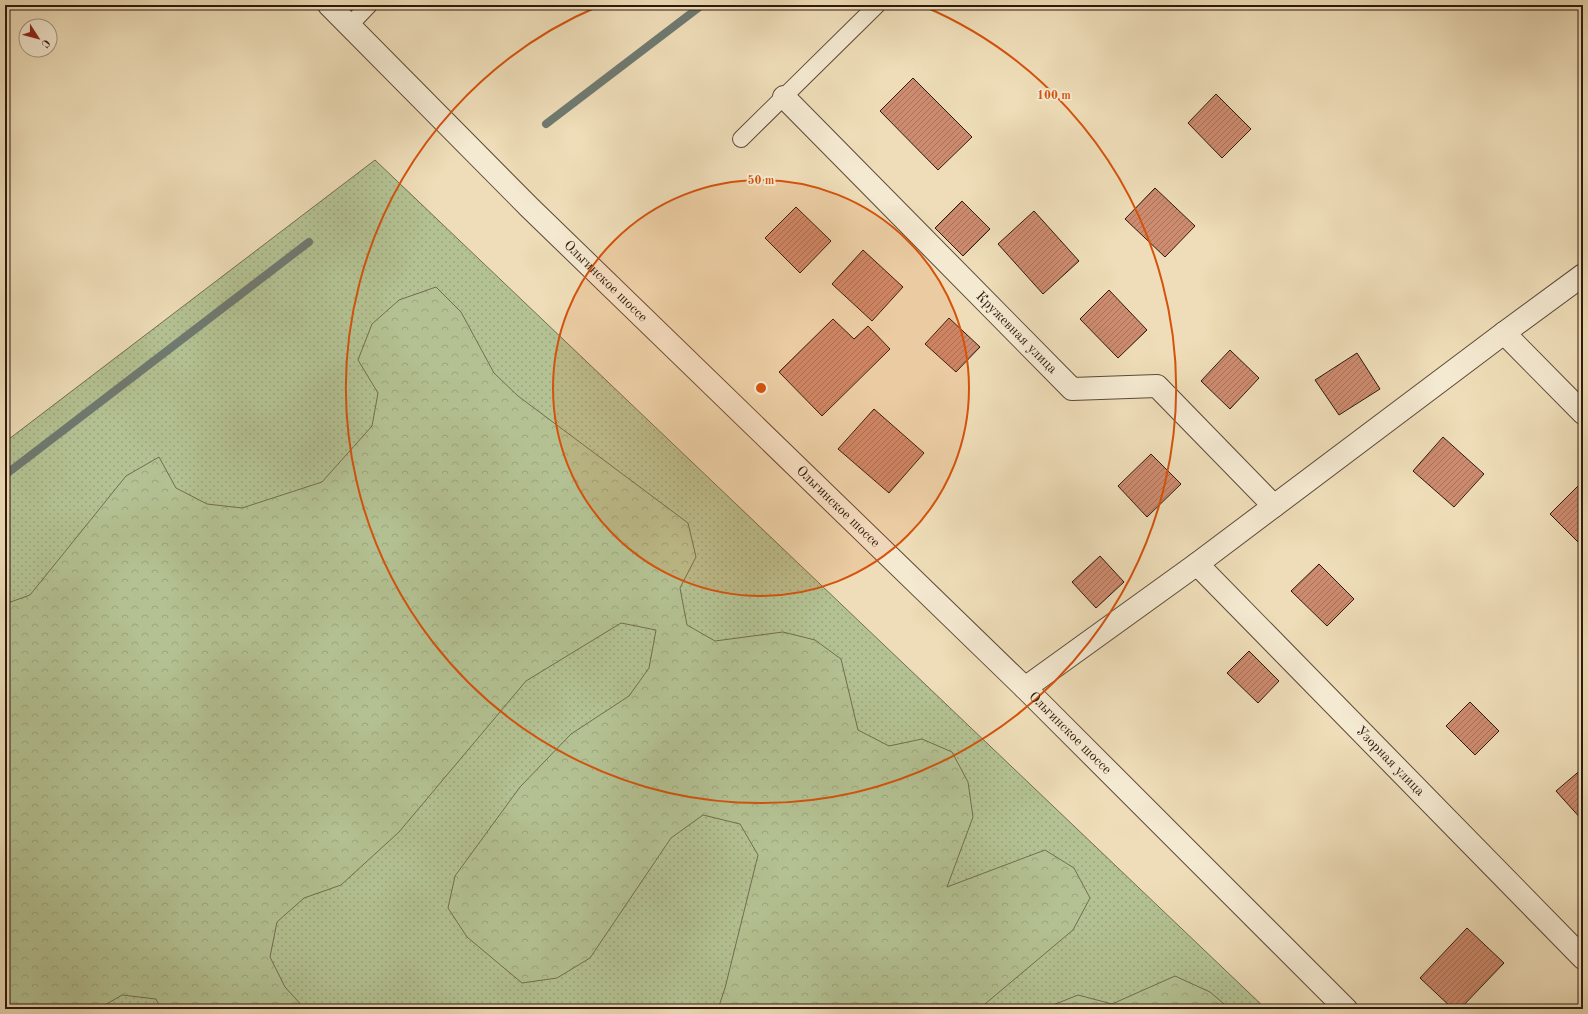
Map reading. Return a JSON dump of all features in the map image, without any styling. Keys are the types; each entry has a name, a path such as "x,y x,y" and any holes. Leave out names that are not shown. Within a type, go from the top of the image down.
{"street":[{"name":"Ольгинское шоссе","path":"330,5 349,26 529,207 1025,688 1346,1009"},
{"name":"Кружевная улица","path":"784,97 1072,389 1157,386 1274,506"},
{"path":"1025,688 1197,564 1583,275"},
{"path":"1504,333 1583,413"},
{"name":"Узорная улица","path":"1197,564 1583,958"}],"lane":[{"path":"349,26 369,5"},
{"path":"741,139 877,5"}],"green space":[{"path":"375,160 1266,1009 5,1009 5,442"},
{"path":"436,287 461,312 494,373 518,396 688,523 696,557 680,588 687,625 715,641 783,632 815,640 841,659 858,730 889,746 922,739 952,752 968,782 973,817 947,887 1045,850 1074,868 1090,898 1073,930 979,1009 718,1009 725,988 758,855 740,824 703,815 671,838 590,958 557,978 522,983 467,937 448,908 455,876 520,787 571,734 629,696 649,668 656,630 621,623 526,681 399,832 341,885 304,898 277,922 270,957 285,987 305,1009 161,1009 156,999 122,995 98,1009 5,1009 5,604 30,595 126,476 159,457 176,488 207,504 242,508 322,482 372,426 378,393 358,360 372,324 399,300"},
{"path":"1175,976 1210,992 1230,1009 1043,1009 1078,995 1112,1004"}],"building":[{"path":"913,78 972,137 938,170 880,111"},
{"path":"1216,94 1251,129 1222,158 1188,123"},
{"path":"1155,188 1195,226 1165,257 1125,219"},
{"path":"962,201 990,229 963,256 935,228"},
{"path":"796,207 831,241 800,273 765,238"},
{"path":"1034,211 1079,261 1043,294 998,244"},
{"path":"863,250 903,287 872,321 832,284"},
{"path":"1109,290 1147,330 1118,358 1080,319"},
{"path":"949,318 980,347 956,372 925,344"},
{"path":"833,319 854,339 868,326 890,349 822,416 779,372"},
{"path":"1230,350 1259,378 1230,409 1201,381"},
{"path":"1357,353 1380,389 1339,415 1315,380"},
{"path":"874,409 924,453 889,493 838,449"},
{"path":"1443,437 1484,474 1454,507 1413,471"},
{"path":"1151,454 1181,484 1147,517 1118,486"},
{"path":"1579,485 1583,489 1583,547 1550,514"},
{"path":"1100,556 1124,582 1096,608 1072,582"},
{"path":"1319,564 1354,599 1327,626 1291,591"},
{"path":"1249,651 1279,681 1258,703 1227,673"},
{"path":"1470,702 1499,731 1475,755 1446,726"},
{"path":"1583,768 1583,821 1556,791"},
{"path":"1467,928 1504,963 1460,1009 1453,1009 1420,978"}],"waterway":[{"path":"546,124 702,5"},
{"path":"5,475 309,242"}]}
